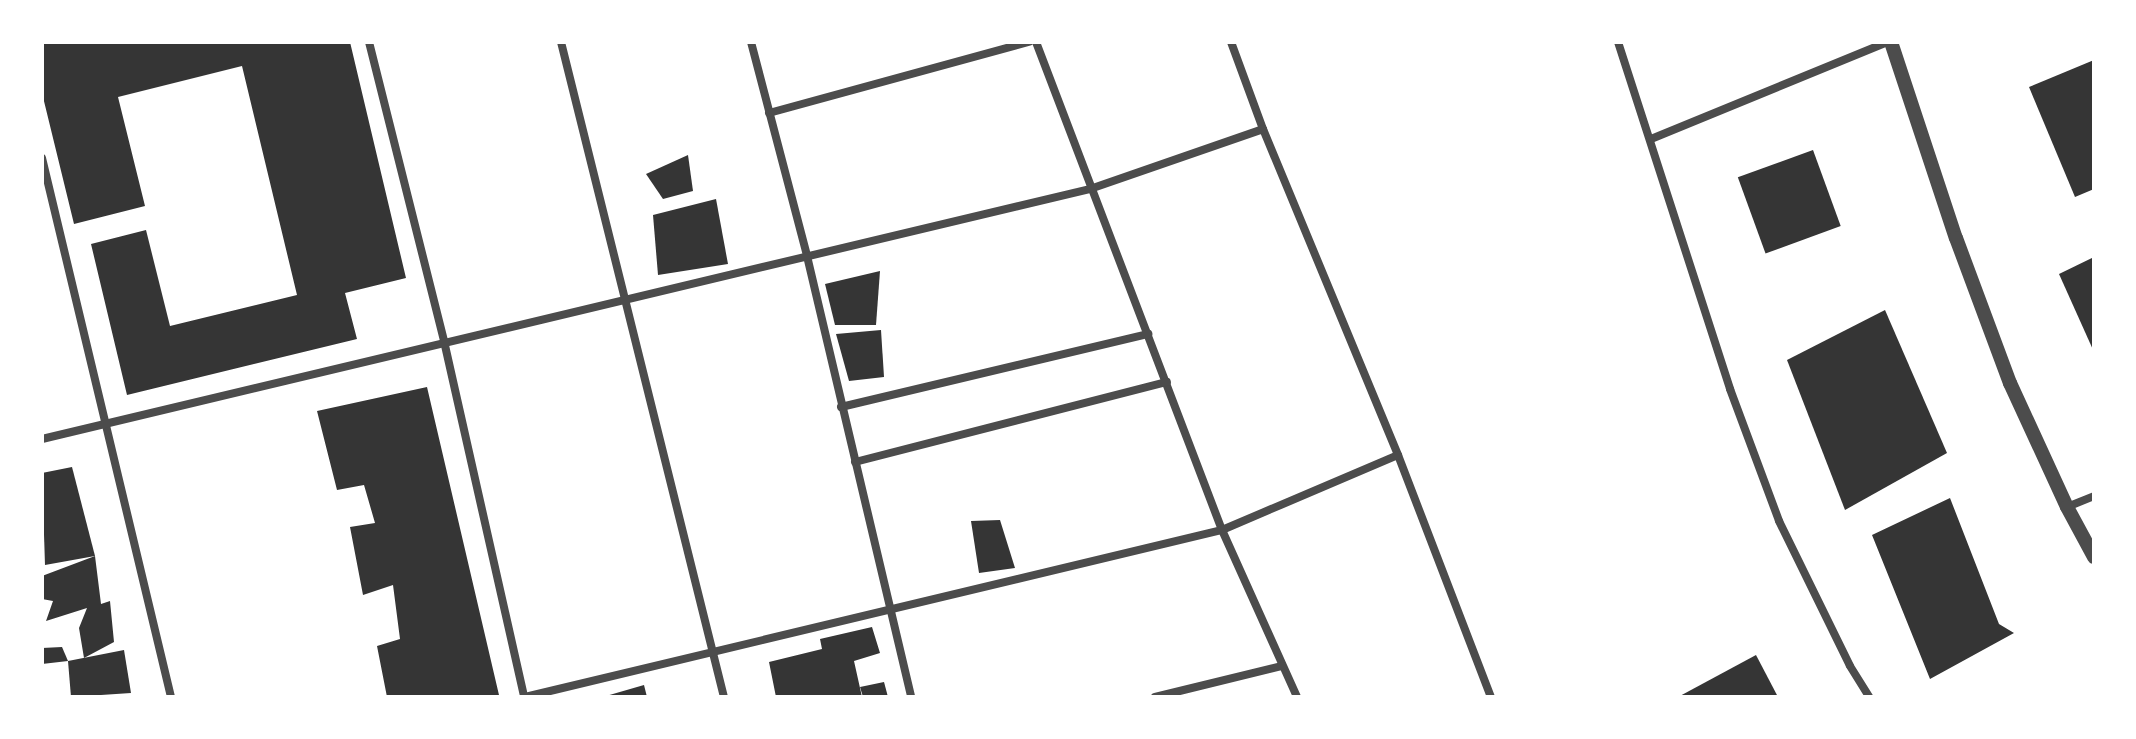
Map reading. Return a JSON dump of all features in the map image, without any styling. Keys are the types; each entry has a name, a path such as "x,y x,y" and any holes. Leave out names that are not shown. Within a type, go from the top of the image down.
{"street":[{"path":"369,42 444,341 524,697 714,653 889,607 1222,530 1398,455"},
{"path":"561,42 628,297 724,697"},
{"path":"751,42 807,256 911,697"},
{"path":"769,113 1029,42"},
{"path":"1036,42 1222,530 1297,697"},
{"path":"1231,42 1263,129 1398,455 1491,697"},
{"path":"1618,42 1730,389 1779,521 1850,666 1869,697"},
{"path":"1651,139 1889,42 1956,238 2010,383 2067,507 2094,557"},
{"path":"42,439 1090,189 1263,129"},
{"path":"42,158 171,697"},
{"path":"841,407 1148,334"},
{"path":"855,462 1167,382"},
{"path":"2067,507 2094,496"},
{"path":"1155,697 1282,666"}],"building":[{"path":"350,42 406,278 345,293 357,339 127,395 91,244 146,230 170,326 297,295 242,66 118,97 145,206 74,224 42,93 42,43"},
{"path":"2094,60 2094,189 2075,197 2029,87"},
{"path":"1813,150 1841,226 1766,253 1738,177"},
{"path":"688,155 693,191 663,199 646,174"},
{"path":"716,199 728,264 658,275 653,215"},
{"path":"2094,257 2094,352 2059,274"},
{"path":"880,271 876,325 835,325 825,284"},
{"path":"1885,310 1947,453 1845,510 1787,360"},
{"path":"881,330 884,377 849,381 836,334"},
{"path":"427,387 499,695 490,697 387,697 377,646 400,639 393,585 363,595 350,527 375,523 364,485 337,490 317,411"},
{"path":"72,467 95,556 45,565 42,473"},
{"path":"1950,498 1999,624 2014,633 1930,679 1872,535"},
{"path":"1000,520 1015,568 979,573 971,521"},
{"path":"95,556 101,604 110,601 114,642 84,658 79,628 87,608 46,621 53,601 42,599 42,576"},
{"path":"872,627 880,653 854,661 862,697 776,697 769,662 822,649 820,639"},
{"path":"62,647 68,661 42,664 42,648"},
{"path":"124,650 131,693 71,697 68,661"},
{"path":"1756,655 1778,697 1678,697"},
{"path":"884,682 888,697 863,697 860,687"},
{"path":"644,685 647,697 606,697 606,696"}]}
